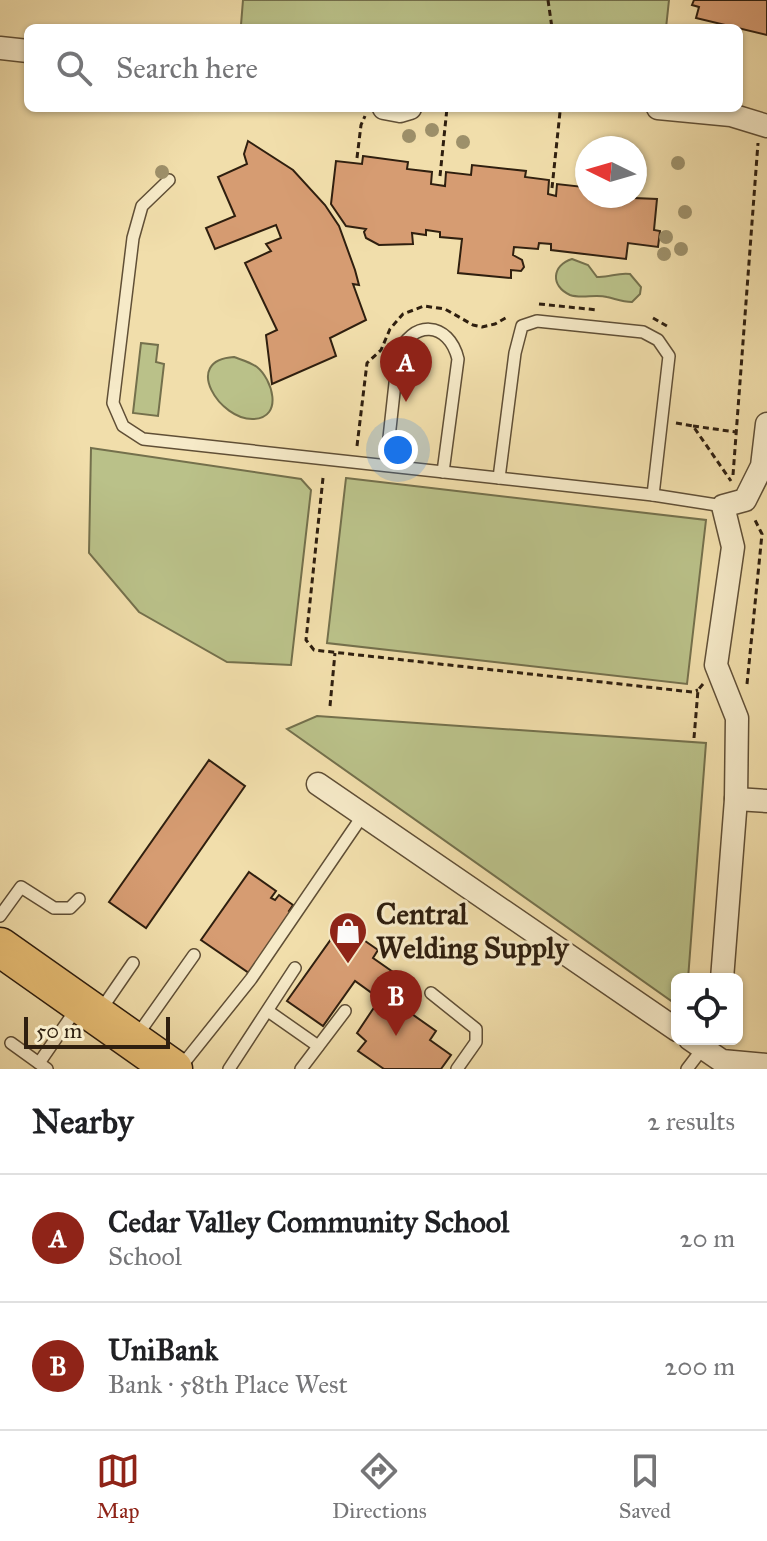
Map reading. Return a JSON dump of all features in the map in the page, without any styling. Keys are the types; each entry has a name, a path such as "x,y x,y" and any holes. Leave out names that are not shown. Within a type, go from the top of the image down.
{"highway":[{"path":"0,947 176,1069"}],"street":[{"path":"0,48 24,51"},
{"path":"701,112 723,114 763,125"},
{"path":"722,973 736,799 737,718 716,665 733,547 723,506 745,500 762,466 767,424"},
{"path":"318,784 671,1026"},
{"path":"736,799 767,801"},
{"path":"708,1047 767,1065"}],"lane":[{"path":"169,180 142,206 133,238 113,403 123,426 143,439 653,495 723,506"},
{"path":"499,478 515,353 522,326 537,321 643,332 658,340 669,356 653,495"},
{"path":"386,465 398,356 403,340 426,330 441,333 454,342 458,359 443,472"},
{"path":"176,1069 251,979 363,815"},
{"path":"0,916 21,887 54,908 70,908 79,899"},
{"path":"133,1040 194,955"},
{"path":"11,1043 43,1066 88,1009 133,963"},
{"path":"229,1069 295,968"},
{"path":"431,993 476,1029 476,1042 457,1069"},
{"path":"268,1011 318,1046"},
{"path":"301,1069 345,1011"},
{"path":"687,1069 708,1047"}],"path":[{"path":"548,0 551,24"},
{"path":"357,158 361,125 374,112"},
{"path":"440,176 447,112"},
{"path":"552,188 560,112"},
{"path":"732,482 763,125"},
{"path":"473,325 482,327 495,324 513,314 522,326"},
{"path":"693,426 736,432"},
{"path":"323,478 306,640 314,650 676,691 698,690"},
{"path":"330,706 335,653"},
{"path":"694,738 698,690 703,684"}],"green space":[{"path":"243,0 669,0 666,24 241,24"},
{"path":"572,259 588,265 597,277 630,274 641,287 640,294 632,302 602,296 570,295 559,286 556,276 560,266"},
{"path":"141,343 158,345 156,362 164,364 158,416 133,413"},
{"path":"234,357 257,367 271,388 272,405 263,417 241,417 229,411 211,390 208,378 210,368 218,361"},
{"path":"91,448 301,479 311,490 291,665 227,662 139,612 89,553"},
{"path":"346,478 706,520 687,684 327,643"},
{"path":"317,716 706,743 688,973 671,973 671,1001 287,729"}],"building":[{"path":"694,0 767,0 767,35 743,29 743,24 721,24 696,18 699,7 692,5"},
{"path":"248,141 293,170 325,205 339,226 355,270 359,285 353,284 366,320 330,338 336,356 272,384 266,335 277,330 245,263 271,251 266,244 281,238 276,225 215,249 206,228 235,216 218,177 247,164 244,154"},
{"path":"363,156 408,162 407,169 432,172 431,184 445,186 446,172 471,175 472,165 526,171 525,177 549,180 548,194 556,196 557,184 575,186 575,208 647,208 647,199 657,199 654,230 660,231 658,247 628,243 626,259 551,250 551,244 539,243 538,249 514,247 513,255 522,260 524,267 521,271 511,270 511,278 458,273 462,239 440,237 440,232 426,230 426,235 412,233 413,244 379,245 366,238 366,229 346,226 331,204 336,161 362,164"},
{"path":"209,760 245,786 146,928 109,902"},
{"path":"249,872 276,891 271,898 275,900 279,895 293,905 289,911 292,913 249,973 201,940"},
{"name":"Central Welding Supply","path":"343,914 354,921 348,929 378,950 373,958 393,972 376,996 355,981 323,1026 287,1001 341,925 337,923"},
{"path":"396,1002 402,1007 399,1012 406,1016 409,1012 436,1031 430,1040 451,1055 441,1069 384,1069 358,1051 366,1041 357,1033 375,1006 387,1013"}],"place":[{"name":"Cedar Valley Community School","path":"406,402"},
{"name":"Central Welding Supply","path":"348,965"},
{"name":"UniBank","path":"396,1036"}]}
